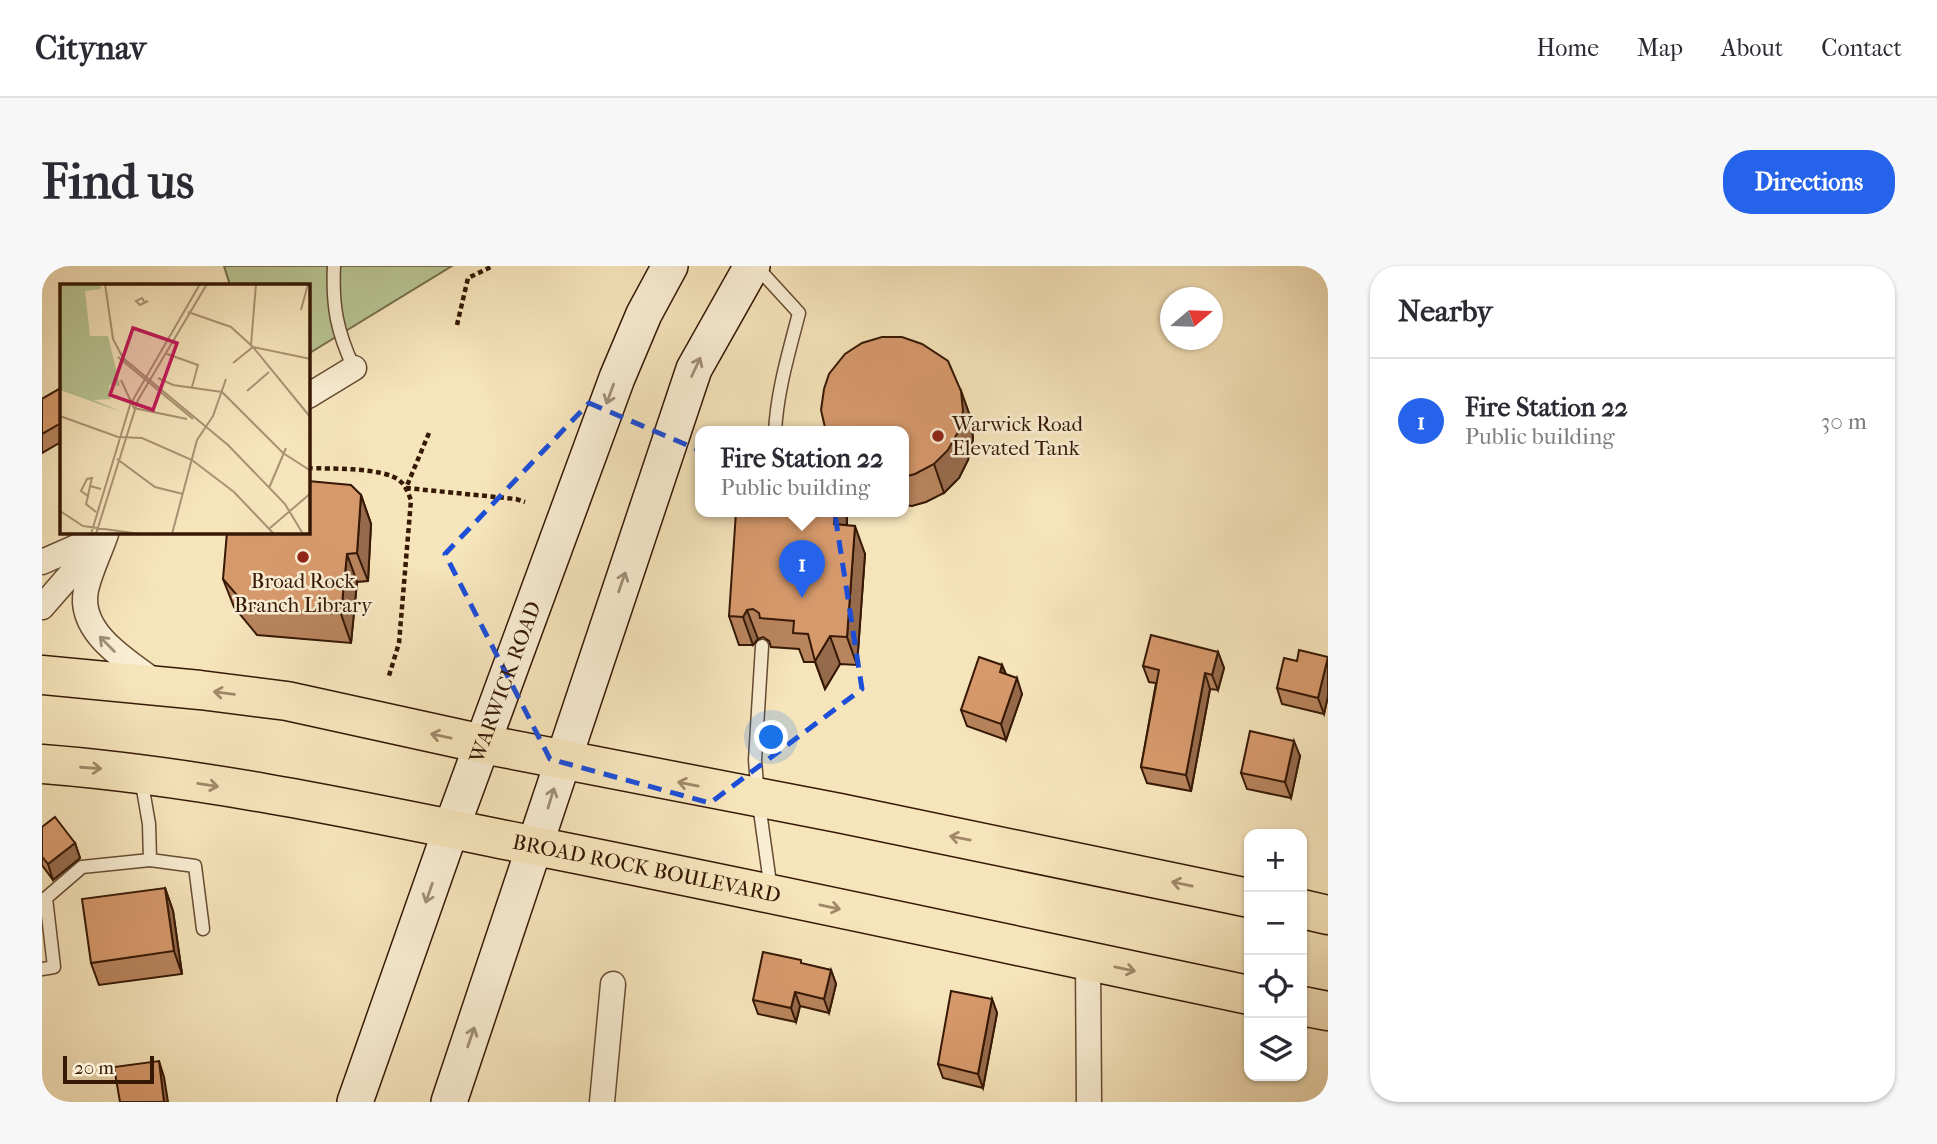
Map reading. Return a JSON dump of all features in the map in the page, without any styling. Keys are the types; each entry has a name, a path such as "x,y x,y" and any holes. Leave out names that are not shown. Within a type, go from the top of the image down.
{"main road":[{"name":"WARWICK ROAD","path":"355,1102 451,829 617,377 644,314 670,266"},
{"path":"449,1102 694,369 754,266"},
{"path":"42,675 287,701 483,744 758,797 1244,897"},
{"name":"BROAD ROCK BOULEVARD","path":"42,764 121,770 349,808 1244,994"},
{"path":"1307,910 1328,915"},
{"path":"1307,1007 1328,1011"}],"street":[{"path":"310,395 354,368"},
{"path":"42,562 105,534"},
{"path":"42,607 106,534"},
{"path":"107,534 86,592 89,615 97,635 110,648 161,686"},
{"path":"1088,961 1089,1102"},
{"path":"602,1102 613,984"}],"lane":[{"path":"334,266 332,292 340,337 354,368"},
{"path":"754,266 799,313 786,364 775,426"},
{"path":"762,646 755,760 772,894"},
{"path":"140,775 149,824 150,860"},
{"path":"42,968 54,967 46,898 82,867 150,860 195,866 203,929"}],"path":[{"path":"457,325 468,278 493,266"},
{"path":"406,488 429,433"},
{"path":"310,468 386,474 398,479 411,500 399,643 388,679"},
{"path":"406,488 525,502"}],"highlighted area":[{"path":"589,403 834,508 862,689 710,803 550,759 445,554"}],"green space":[{"path":"224,266 452,266 310,353 310,284 230,284"}],"building":[{"name":"Warwick Road Elevated Tank","path":"882,337 902,337 922,344 948,361 961,391 963,411 958,432 948,450 934,464 915,474 909,476 909,426 825,426 821,410 829,374 845,354 862,343"},
{"path":"60,389 60,424 42,434 42,399"},
{"name":"Broad Rock Branch Library","path":"310,481 351,485 361,495 357,553 347,554 341,614 247,607 223,579 227,534 310,534"},
{"path":"736,517 835,517 834,524 855,526 847,637 830,636 815,661 808,634 793,633 794,621 760,618 759,613 753,609 747,610 743,617 729,616"},
{"path":"1151,635 1218,652 1212,675 1205,673 1186,775 1141,767 1159,670 1143,666"},
{"path":"1299,650 1328,657 1318,698 1277,688 1284,658 1297,661"},
{"path":"979,657 1002,665 1000,672 1017,678 1001,724 961,710"},
{"path":"1250,731 1294,741 1285,782 1241,773"},
{"path":"55,817 75,843 48,864 42,857 42,827"},
{"path":"165,888 174,951 91,963 82,899"},
{"path":"763,952 831,970 824,999 795,992 791,1008 753,1000"},
{"path":"951,991 992,999 978,1074 938,1064"},
{"path":"159,1061 164,1102 120,1102 114,1067"}],"place":[{"name":"Warwick Road Elevated Tank","path":"938,436"},
{"name":"Broad Rock Branch Library","path":"303,557"},
{"name":"Fire Station 22","path":"802,598"}]}
